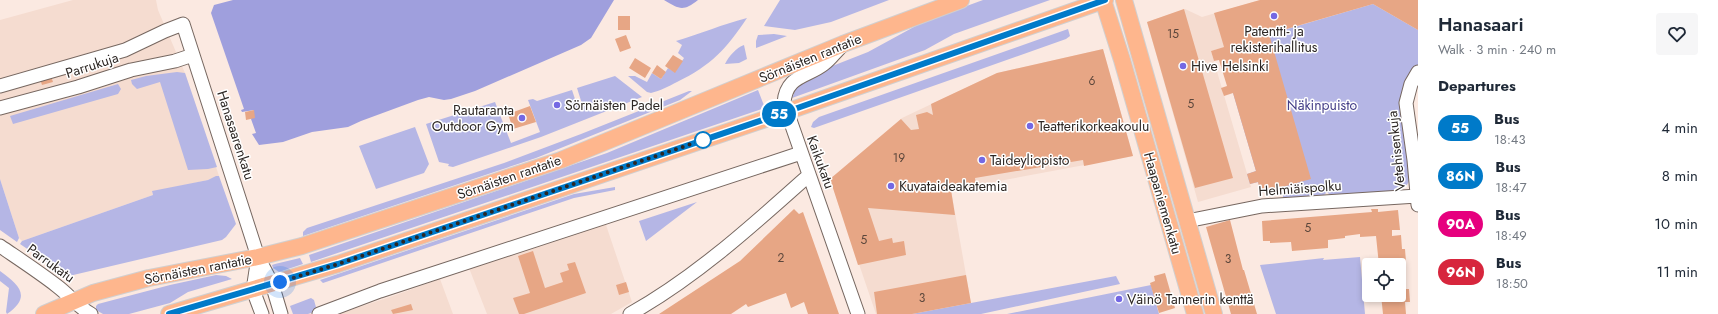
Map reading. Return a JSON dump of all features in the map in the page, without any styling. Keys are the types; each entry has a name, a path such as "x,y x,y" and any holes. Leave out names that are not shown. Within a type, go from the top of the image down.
{"main road":[{"name":"Sörnäisten rantatie","path":"44,314 82,309 150,278 258,256 308,244 561,160 843,44 961,0"},
{"name":"Sörnäisten rantatie","path":"169,314 338,264 786,112 1103,0"},
{"name":"Haapaniemenkatu","path":"1103,0 1133,97 1195,314"},
{"name":"Haapaniemenkatu","path":"1124,0 1214,314"}],"street":[{"name":"Hanasaarenkatu","path":"0,86 125,50 183,24 258,256 272,284 281,314"},
{"name":"Kaikukatu","path":"843,44 824,64 797,78 786,91 784,97 786,112 858,314"},
{"name":"Parrukuja","path":"0,108 78,87 131,70 193,56"},
{"name":"Vetehisenkuja","path":"1418,72 1411,84 1406,103 1410,157 1418,200"},
{"path":"319,314 414,279 801,153"},
{"path":"630,314 652,302 719,253 809,176"},
{"name":"Helmiäispolku","path":"1187,221 1262,206 1418,200"},
{"name":"Parrukatu","path":"0,246 82,309"},
{"path":"258,256 253,290 262,314"}],"shaded area":[{"path":"73,0 156,0 158,10 185,73 219,176 208,180 152,192 153,195 22,241 19,238 0,179 0,20"},
{"path":"233,0 614,0 591,38 581,45 475,91 444,100 429,97 348,127 312,132 283,142 259,145 252,134 256,133 251,119 254,110 242,112 241,110 244,109 211,13 214,5"},
{"path":"664,0 698,0 685,8 681,8"},
{"path":"1260,0 1418,0 1418,30 1373,4 1211,51 1251,187 1198,202 1147,22 1185,9 1202,17"},
{"name":"Taideyliopisto","path":"1103,49 1133,156 951,190 971,303 912,314 876,314 830,179 902,118 997,73"},
{"path":"605,222 632,302 611,314 487,314 469,268"},
{"path":"440,279 453,314 338,314 393,296"}],"green space":[{"path":"780,0 889,0 831,22 795,30 764,26"},
{"path":"983,0 1050,0 954,34 925,50 792,98 797,86 812,74 868,52 923,22"},
{"name":"Näkinpuisto","path":"1373,4 1418,30 1418,65 1406,86 1410,178 1407,184 1399,191 1332,197 1327,192 1322,197 1283,201 1283,187 1261,193 1258,182 1250,184 1247,174 1256,171 1233,93 1232,45"},
{"path":"747,18 732,39 709,62 689,76 668,87 651,93 647,92 628,76 635,76 647,82 652,73 661,79 668,68 675,72 684,58 678,53 682,45 676,41"},
{"path":"1068,29 1070,36 1066,39 814,128 811,127 813,122 819,117"},
{"path":"774,34 787,36 756,48 758,35"},
{"path":"744,45 747,59 739,63 725,64 738,48"},
{"path":"177,72 185,73 217,167 188,170 160,82 137,89 132,84 131,80 146,76"},
{"path":"615,76 642,97 541,137 453,167 448,166 449,164 439,162 426,124 495,102 511,143 540,132 528,100 533,99 537,101 572,90 578,108 583,107 577,88"},
{"path":"118,84 121,89 118,94 13,124 10,116"},
{"path":"758,90 765,108 311,262 309,255 607,153"},
{"path":"692,91 680,100 536,158 303,236 303,232 307,228 504,163"},
{"path":"415,127 429,164 424,173 376,189 359,146"},
{"path":"219,176 236,224 222,240 69,276 20,244 22,241 153,195 152,191 208,180"},
{"path":"0,179 19,238 17,242 0,230"},
{"path":"615,187 615,190 574,198 323,283 320,280 574,194"},
{"path":"697,202 646,241 639,221"},
{"path":"1360,257 1362,302 1364,302 1365,314 1276,314 1260,265 1324,258 1323,260"},
{"path":"300,258 303,264 279,272 273,268 272,265 275,264"},
{"path":"0,271 17,286 21,296 15,308 7,314 9,288 0,281"},
{"path":"216,275 226,276 232,279 188,292 170,303 129,314 103,314 96,310 96,306 98,304 170,285"},
{"path":"1116,276 1120,284 981,314 912,314"},
{"name":"Väinö Tannerin kenttä","path":"1151,285 1159,314 1007,314"},
{"path":"311,298 314,300 317,311 308,314 293,314 290,306"}],"building":[{"path":"1260,0 1418,0 1418,30 1373,4 1269,34 1311,179 1261,193 1258,182 1250,184 1247,174 1256,171 1233,93 1224,96 1221,88 1227,86 1219,60 1214,61 1211,51 1224,47 1214,13"},
{"path":"1184,9 1233,178 1195,188 1147,22"},
{"path":"618,16 630,16 630,30 618,30"},
{"path":"626,35 631,48 620,52 615,39"},
{"name":"Taideyliopisto","path":"1103,49 1133,156 1084,166 1083,160 975,178 976,185 951,190 955,215 868,208 879,241 892,238 893,243 904,241 906,255 858,265 830,179 901,119 911,130 919,129 916,115 927,112 933,115 931,104 997,73"},
{"path":"673,55 683,61 675,73 665,66"},
{"path":"635,58 651,68 645,78 629,68"},
{"path":"657,65 666,72 661,79 652,73"},
{"path":"51,76 53,82 42,85 40,79"},
{"name":"Rautaranta Outdoor Gym","path":"530,106 536,122 513,129 508,114"},
{"path":"254,110 255,118 246,120 245,112"},
{"path":"794,209 799,214 803,212 839,314 808,314 804,302 791,308 786,293 748,307 746,304 731,314 659,314 740,261"},
{"path":"1371,209 1378,209 1378,212 1398,210 1400,230 1392,230 1392,236 1401,235 1402,249 1405,249 1406,258 1378,258 1376,236 1360,237 1360,234 1328,240 1328,248 1292,251 1291,242 1270,243 1270,241 1263,241 1262,221 1372,212"},
{"path":"1230,220 1243,270 1257,314 1231,314 1206,227"},
{"path":"533,251 545,288 563,282 560,273 569,270 567,264 575,262 586,293 524,314 519,314 513,298 530,293 518,256"},
{"path":"1165,273 1175,308 1159,313 1150,283 1155,281 1154,276"},
{"path":"966,275 971,303 912,314 877,314 874,292"},
{"path":"626,282 629,292 619,295 616,285"},
{"path":"1406,289 1409,289 1410,302 1406,302"},
{"path":"1382,302 1405,302 1406,314 1383,314"},
{"path":"411,304 413,310 393,314 391,310"}],"bus line":[{"name":"55","path":"169,314 338,264 452,224 786,112 1105,0"}],"place":[{"name":"Patentti- ja rekisterihallitus","path":"1274,16"},
{"name":"Hive Helsinki","path":"1183,66"},
{"name":"Sörnäisten Padel","path":"557,105"},
{"name":"Rautaranta Outdoor Gym","path":"522,118"},
{"name":"Teatterikorkeakoulu","path":"1030,126"},
{"name":"Taideyliopisto","path":"982,160"},
{"name":"Kuvataideakatemia","path":"891,186"},
{"name":"Väinö Tannerin kenttä","path":"1119,299"}],"route":[{"path":"280,282 338,264 452,224 703,140"}]}
